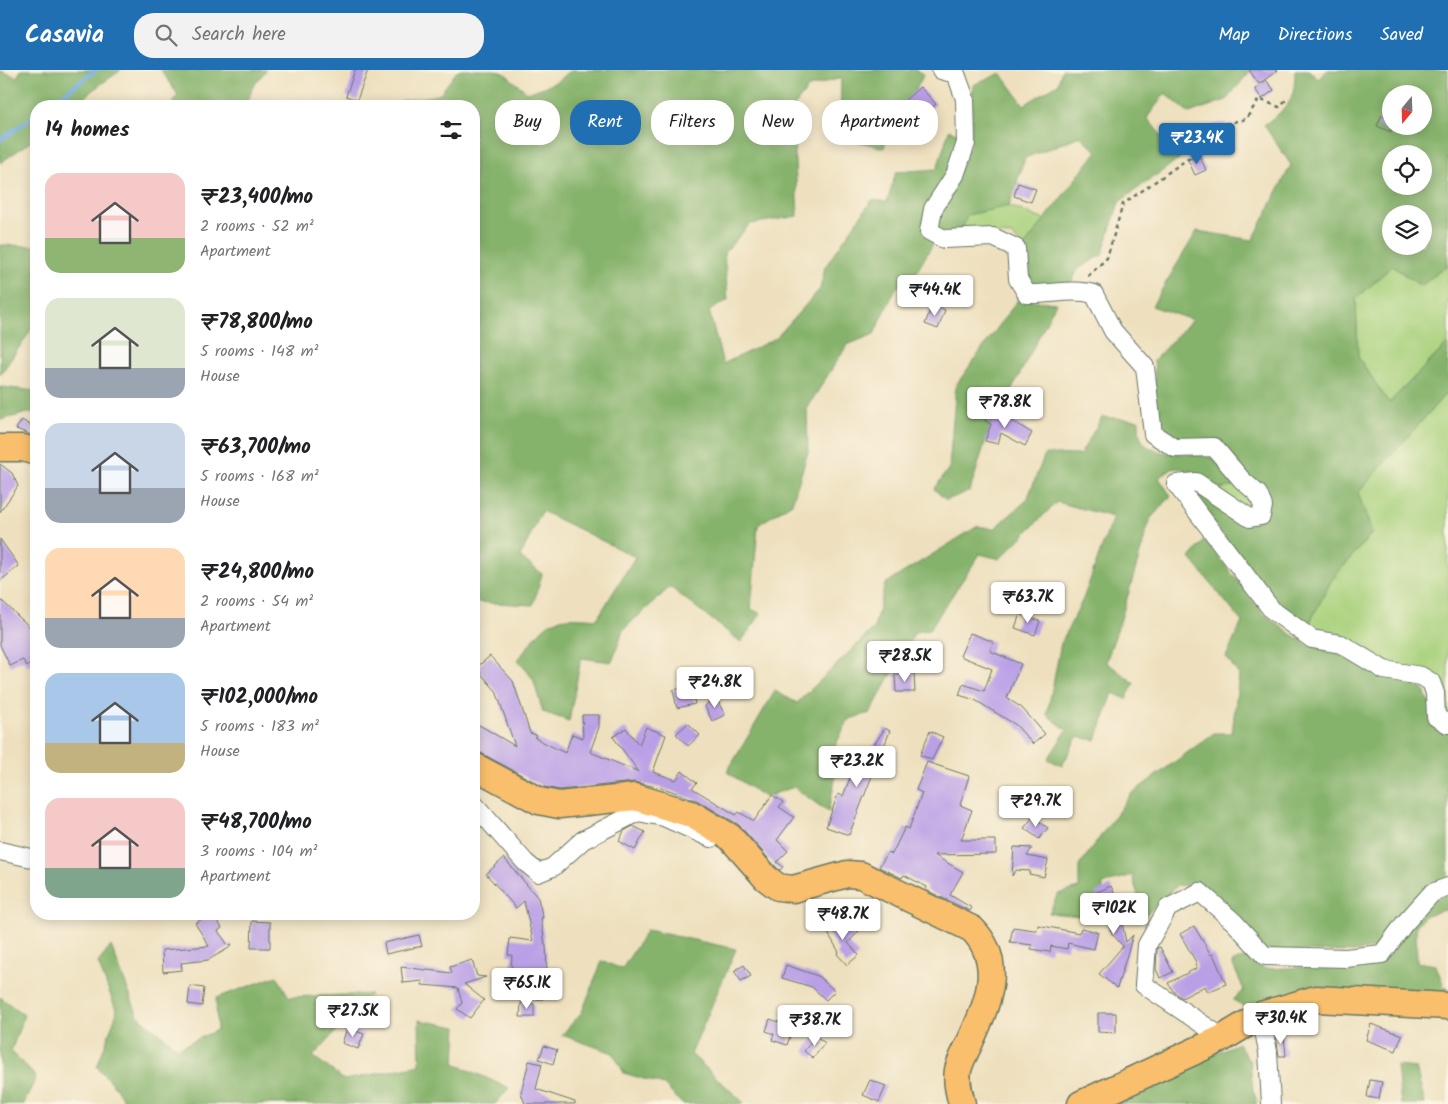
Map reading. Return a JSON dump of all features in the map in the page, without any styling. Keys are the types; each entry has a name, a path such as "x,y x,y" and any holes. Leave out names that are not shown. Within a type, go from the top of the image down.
{"main road":[{"path":"0,448 23,448 30,450"},
{"path":"480,769 539,801 559,805 635,797 691,814 730,836 766,878 778,887 794,889 847,874 861,875 972,929 982,940 989,953 991,976 985,1010 958,1069 957,1085 962,1104"},
{"path":"1082,1104 1223,1038 1262,1015 1316,999 1448,1006"}],"street":[{"path":"941,70 956,74 965,99 966,143 955,175 933,209 929,231 944,239 993,237 1016,248 1018,279 1027,294 1050,295 1078,290 1094,294 1113,331 1145,367 1153,434 1174,448 1214,447 1242,480 1258,494 1263,506 1261,516 1250,518 1196,482 1176,484 1272,610 1312,639 1341,644 1384,670 1421,676 1431,682 1435,693 1436,717 1448,724"},
{"path":"480,811 525,862 538,873 553,867 583,840 638,812 664,817 742,849"},
{"path":"0,851 30,858"},
{"path":"1223,1038 1144,985 1147,945 1168,908 1200,892 1234,922 1265,956 1346,958 1382,954 1404,924 1432,893 1448,887"},
{"path":"1262,1015 1268,1052 1271,1104"}],"path":[{"path":"1078,290 1090,272 1108,258 1123,204 1189,158 1201,146 1211,127 1246,119 1259,99 1279,107 1288,98"}],"green space":[{"path":"21,70 121,70 90,92 84,100 30,100 30,142 0,163 0,71 17,77"},
{"path":"161,70 266,70 252,88 249,100 175,100 178,95"},
{"path":"458,70 494,70 504,73 528,93 556,82 572,70 914,70 924,74 910,100 841,100 841,78 809,87 799,100 744,100 744,145 794,145 798,216 750,224 724,253 728,300 709,311 723,364 776,338 820,289 825,267 872,200 887,202 896,172 937,169 949,130 959,134 934,242 916,273 896,288 874,334 847,345 807,408 808,452 792,503 758,525 751,609 761,614 741,642 670,587 623,630 612,662 581,658 569,721 543,712 533,679 518,660 550,623 568,618 597,619 635,557 542,511 520,557 542,574 533,605 480,602 480,100 406,100 439,95"},
{"path":"1062,70 1251,70 1226,100 1189,113 1165,93 1147,118 1180,158 1119,202 1102,255 1078,269 1069,287 1030,288 1022,271 1023,248 1097,151 1080,136 1025,158 1009,206 967,215 961,233 944,234 934,227 971,143 973,85 1001,73 1024,105 1058,84"},
{"path":"1295,70 1309,70 1318,79 1328,70 1448,70 1448,264 1421,286 1392,266 1356,299 1358,357 1389,403 1448,343 1448,391 1358,493 1372,533 1331,581 1309,624 1271,599 1192,494 1209,498 1260,521 1248,473 1188,444 1176,437 1162,424 1157,410 1154,360 1192,320 1152,306 1197,231 1253,240 1291,165 1264,125 1289,103 1294,90"},
{"path":"872,145 885,145 884,148"},
{"path":"1009,206 1045,220 1023,248 1012,235 961,233 966,215"},
{"path":"0,245 30,246 30,332 0,375"},
{"path":"1448,264 1448,343 1389,403 1358,357 1356,299 1392,266 1421,286"},
{"path":"1020,297 1028,300 1056,303 1008,397 997,404 970,491 946,500 934,489 949,468 956,385"},
{"path":"0,387 30,390 30,412 0,420"},
{"path":"1448,391 1448,717 1444,714 1436,686 1402,668 1323,635 1309,624 1331,581 1372,533 1358,493"},
{"path":"1102,417 1139,420 1140,436 1145,445 1153,450 1211,458 1222,465 1236,485 1226,488 1212,486 1184,469 1177,468 1168,471 1159,478 1171,496 1150,519 1121,619 1106,662 1134,683 1126,699 1113,693 1096,740 1077,737 1062,766 1048,759 1067,730 1047,715 1061,643 1083,599 1113,517 1057,502 1000,559 980,554 929,630 915,632 870,713 849,719 835,746 837,771 828,812 794,787 765,797 727,772 775,691 797,703 874,628 885,584 978,526 994,529 1027,500 1045,454 1080,455"},
{"path":"1236,485 1250,498 1252,508 1244,509 1219,489"},
{"path":"1205,540 1264,614 1309,646 1344,651 1424,690 1427,699 1448,731 1448,879 1377,948 1354,952 1263,950 1200,887 1178,885 1144,916 1132,875 1103,884 1101,918 1049,913 1058,894 1079,888 1079,866 1131,794 1214,733 1232,733 1239,675 1226,657 1242,622 1190,558"},
{"path":"1448,892 1448,909 1426,915 1416,926 1417,962 1436,965 1444,987 1448,987 1448,995 1411,990 1309,994 1260,1014 1233,1000 1244,990 1232,963 1245,957 1265,969 1374,964 1387,957 1425,906"},
{"path":"647,930 736,949 691,1054 745,1104 682,1104 664,1085 624,1073 613,1053 562,1035 582,1012 602,961 622,969"},
{"path":"111,946 138,1016 178,1048 217,1030 216,998 277,976 289,997 371,994 313,1056 344,1080 420,1065 419,1020 457,1027 455,1064 509,1088 495,1104 126,1104 116,1088 97,1067 117,1012 98,963"},
{"path":"0,997 24,1015 11,1051 36,1077 24,1104 0,1104"},
{"path":"1238,1043 1250,1062 1253,1091 1258,1104 1101,1104"},
{"path":"1397,1066 1416,1068 1425,1104 1401,1104"}],"building":[{"path":"355,70 368,70 357,100 346,96"},
{"path":"1249,70 1278,70 1259,84"},
{"path":"1266,80 1274,90 1262,99 1255,89"},
{"path":"920,87 932,100 905,100"},
{"path":"1382,115 1382,128 1377,126"},
{"path":"1225,123 1229,144 1214,146 1211,125"},
{"path":"1199,155 1206,170 1195,175 1188,160"},
{"path":"1018,183 1036,189 1031,202 1014,196"},
{"path":"932,305 945,310 938,329 925,324"},
{"path":"992,409 1032,433 1025,446 1001,433 998,444 985,441 991,424 985,421"},
{"path":"22,420 30,425 30,434 16,429"},
{"path":"0,464 12,473 18,486 0,512"},
{"path":"0,539 19,566 0,581"},
{"path":"0,599 30,627 30,664 27,666 23,660 10,666 0,645"},
{"path":"1020,614 1040,621 1035,635 1015,628"},
{"path":"970,633 994,642 990,651 1021,664 1007,698 1022,708 1045,734 1033,744 1016,725 975,700 959,695 963,684 984,691 992,669 960,656"},
{"path":"490,656 513,681 530,733 536,735 535,738 565,753 572,734 583,738 582,715 599,715 599,727 590,752 639,772 613,737 626,728 639,745 646,727 666,735 653,772 676,780 682,771 697,783 692,788 736,815 739,812 754,821 772,795 783,802 779,807 794,817 777,840 788,851 777,862 783,867 780,870 776,867 738,824 696,800 666,789 634,782 560,790 544,787 480,753 480,726 515,746 496,691 480,673 480,665"},
{"path":"914,673 915,692 896,692 895,674"},
{"path":"691,686 695,704 677,708 673,690"},
{"path":"715,696 725,715 712,721 705,706"},
{"path":"688,723 700,735 688,746 676,734"},
{"path":"885,728 890,731 884,746 888,749 882,760 879,758 849,835 826,827 838,794 843,796 859,755 866,757"},
{"path":"930,731 943,737 932,760 920,755"},
{"path":"927,762 969,776 960,805 972,810 961,840 996,840 996,854 934,855 963,872 950,895 972,908 970,911 926,890 927,887 904,875 902,878 879,867 888,852 892,854 905,827 909,829 922,793 916,790"},
{"path":"1033,817 1048,828 1039,839 1024,828"},
{"path":"633,826 645,832 635,850 619,841 624,831"},
{"path":"1014,847 1032,848 1027,856 1048,860 1044,877 1029,874 1030,871 1016,870 1012,876"},
{"path":"504,858 538,898 543,918 541,918 546,945 547,973 543,973 543,999 526,999 525,973 511,972 512,955 508,955 510,938 533,941 524,901 516,908 486,874"},
{"path":"1111,886 1122,912 1120,913 1126,942 1133,935 1117,988 1099,974 1123,946 1112,934 1095,893"},
{"path":"200,920 217,920 222,928 218,931 228,945 232,944 229,948 208,960 181,963 182,970 163,972 162,950 209,946 195,923"},
{"path":"827,920 837,931 849,922 859,931 848,943 859,955 847,965 837,954 839,952 822,923"},
{"path":"252,921 270,922 270,948 251,948"},
{"path":"1038,925 1079,933 1081,928 1098,932 1094,949 1068,943 1067,949 1051,946 1050,952 1031,949 1032,945 1010,942 1013,927 1037,930"},
{"path":"1194,926 1211,955 1213,954 1226,984 1208,992 1205,986 1182,998 1173,991 1168,983 1197,968 1196,962 1180,934"},
{"path":"419,935 422,946 386,954 384,943"},
{"path":"1160,947 1173,972 1160,978 1156,969 1157,948"},
{"path":"472,960 477,976 486,977 464,984 484,1000 470,1018 457,1009 462,1003 458,988 422,985 423,981 403,983 401,967 452,973 450,967"},
{"path":"744,965 751,976 741,981 734,971"},
{"path":"786,965 818,976 835,991 826,1000 812,987 782,978"},
{"path":"190,986 204,988 202,1006 188,1004"},
{"path":"521,1003 534,1004 534,1017 520,1017"},
{"path":"1098,1013 1116,1013 1116,1033 1098,1032"},
{"path":"770,1019 793,1027 787,1045 772,1040 774,1034 766,1031"},
{"path":"1371,1024 1402,1035 1396,1051 1366,1040"},
{"path":"347,1028 364,1034 358,1049 342,1043"},
{"path":"1276,1035 1284,1035 1286,1056 1279,1056"},
{"path":"816,1036 825,1043 813,1058 804,1051"},
{"path":"544,1046 557,1050 553,1064 539,1059"},
{"path":"529,1061 542,1064 536,1089 575,1102 575,1104 525,1104 521,1093"},
{"path":"870,1080 886,1086 879,1102 863,1095"},
{"path":"1370,1080 1382,1082 1379,1099 1367,1097"}],"waterway":[{"path":"56,100 96,70"},
{"path":"0,140 30,119"}]}
